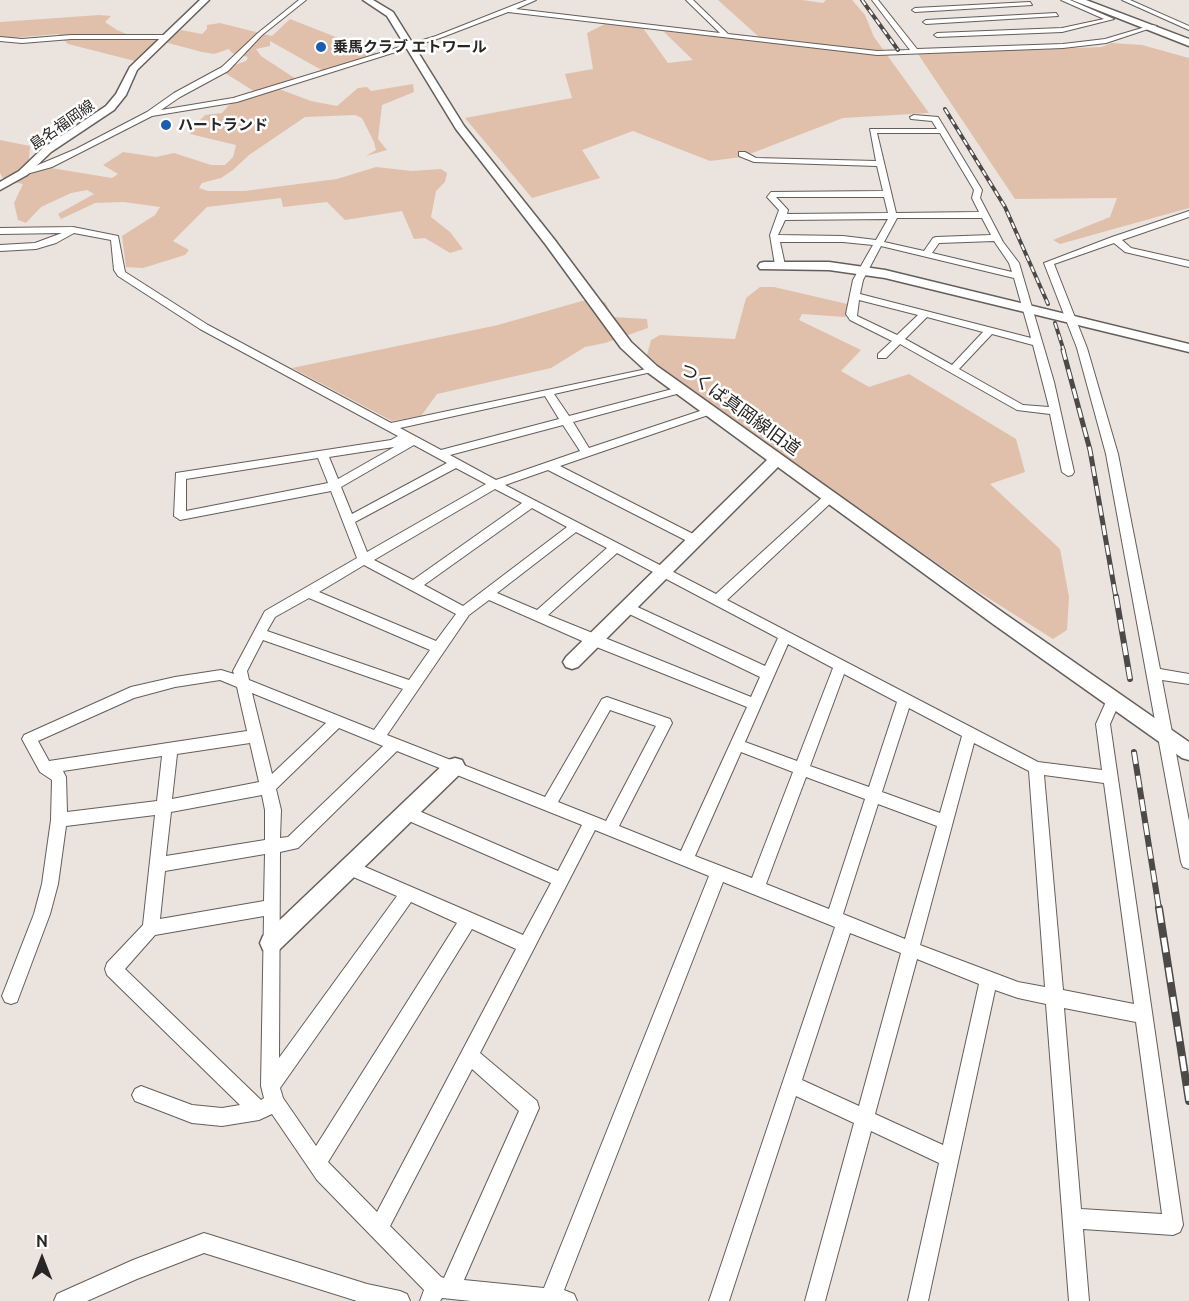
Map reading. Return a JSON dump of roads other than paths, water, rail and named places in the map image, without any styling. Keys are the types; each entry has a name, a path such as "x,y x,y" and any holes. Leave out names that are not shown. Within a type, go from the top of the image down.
{"main road":[{"path":"1077,0 1189,41"},
{"path":"1087,0 1151,27"}],"street":[{"name":"島名福岡線","path":"0,187 23,173 47,150 110,108 120,95 133,69 205,0"},
{"path":"23,173 49,165 79,151 150,114 177,95 225,69 260,34 303,0"},
{"name":"つくば真岡線旧道","path":"367,0 390,14 460,127 511,190 610,327 652,369 1189,752"},
{"path":"150,114 234,100 411,46 533,0"},
{"path":"689,0 725,34"},
{"path":"875,0 915,52"},
{"path":"1022,0 1085,26"},
{"path":"937,36 1034,32 1085,26 1111,19 1064,0"},
{"path":"1125,0 1189,28"},
{"path":"950,50 913,7 1030,4"},
{"path":"507,10 877,53 1050,46 1106,40 1151,27"},
{"path":"926,22 1020,19 1056,15"},
{"path":"1020,19 1050,46"},
{"path":"0,39 22,41 71,37 167,37"},
{"path":"914,117 934,119 978,190 976,198 984,215 1014,262 1038,343 1068,472"},
{"path":"942,131 873,131 892,217 863,270 851,314 853,318 899,340 1020,408 1055,411"},
{"path":"741,154 754,160 881,164"},
{"path":"780,265 774,235 784,210 771,197 774,194 887,194"},
{"path":"1189,214 1049,263 1072,319 1100,405 1112,454 1189,862"},
{"path":"781,217 984,215"},
{"path":"0,231 73,230 115,238 119,270 137,286 204,327 455,463 1036,768 1110,777"},
{"path":"0,248 21,248 45,243 73,230"},
{"path":"927,254 936,240 997,238"},
{"path":"780,239 849,239 878,243 1018,276"},
{"path":"1115,239 1128,250 1189,264"},
{"path":"764,266 815,265 863,270 1189,348"},
{"path":"855,296 1038,343"},
{"path":"882,356 925,314"},
{"path":"953,370 990,331"},
{"path":"390,427 652,369"},
{"path":"441,454 680,390"},
{"path":"548,393 587,453"},
{"path":"268,1100 273,810 240,671 270,614 495,484 710,411"},
{"path":"411,438 335,486 180,516 180,476 394,443 411,438"},
{"path":"322,453 364,560 464,612"},
{"path":"572,662 777,459"},
{"path":"350,520 455,463"},
{"path":"550,466 695,540"},
{"path":"717,601 830,496"},
{"path":"414,586 531,503"},
{"path":"378,736 464,612 576,526"},
{"path":"540,615 616,547"},
{"path":"308,592 440,648"},
{"path":"488,594 594,640 755,704"},
{"path":"626,607 768,674"},
{"path":"260,634 412,687"},
{"path":"686,858 785,637"},
{"path":"757,886 841,664"},
{"path":"1155,674 1189,679"},
{"path":"10,996 42,914 50,885 59,820 59,777 45,768 29,739 131,693 221,675 242,681 989,980 1018,990 1143,1015"},
{"path":"719,1301 791,1084 873,795 905,698"},
{"path":"1072,1218 1173,1225 1102,724 1114,699"},
{"path":"549,804 607,703 665,723 610,828"},
{"path":"59,820 163,807 268,788 338,720"},
{"path":"815,1301 970,732"},
{"path":"45,768 255,736"},
{"path":"156,865 292,843 396,743"},
{"path":"736,745 945,822"},
{"path":"151,928 170,748"},
{"path":"272,943 455,766"},
{"path":"1036,768 1078,1301"},
{"path":"407,813 561,880"},
{"path":"379,1228 592,820"},
{"path":"350,868 527,945"},
{"path":"271,907 151,928 113,969 268,1100 324,1173 439,1292 559,1300 719,871"},
{"path":"141,1095 192,1114 222,1117 268,1100 408,894"},
{"path":"317,1162 468,920"},
{"path":"918,1301 989,980"},
{"path":"439,1292 530,1108 469,1055"},
{"path":"791,1084 949,1158"},
{"path":"64,1301 133,1270 204,1243 367,1294 400,1301"}],"railway":[{"path":"862,0 898,50"},
{"path":"945,109 1005,207 1048,304"},
{"path":"1055,323 1064,351"},
{"path":"1063,350 1090,450 1116,598"},
{"path":"1116,596 1130,679"},
{"path":"1134,752 1159,909"},
{"path":"1159,908 1189,1101"}],"place":[{"name":"乗馬クラブ エトワール","path":"321,47"},
{"name":"ハートランド","path":"166,125"}]}
